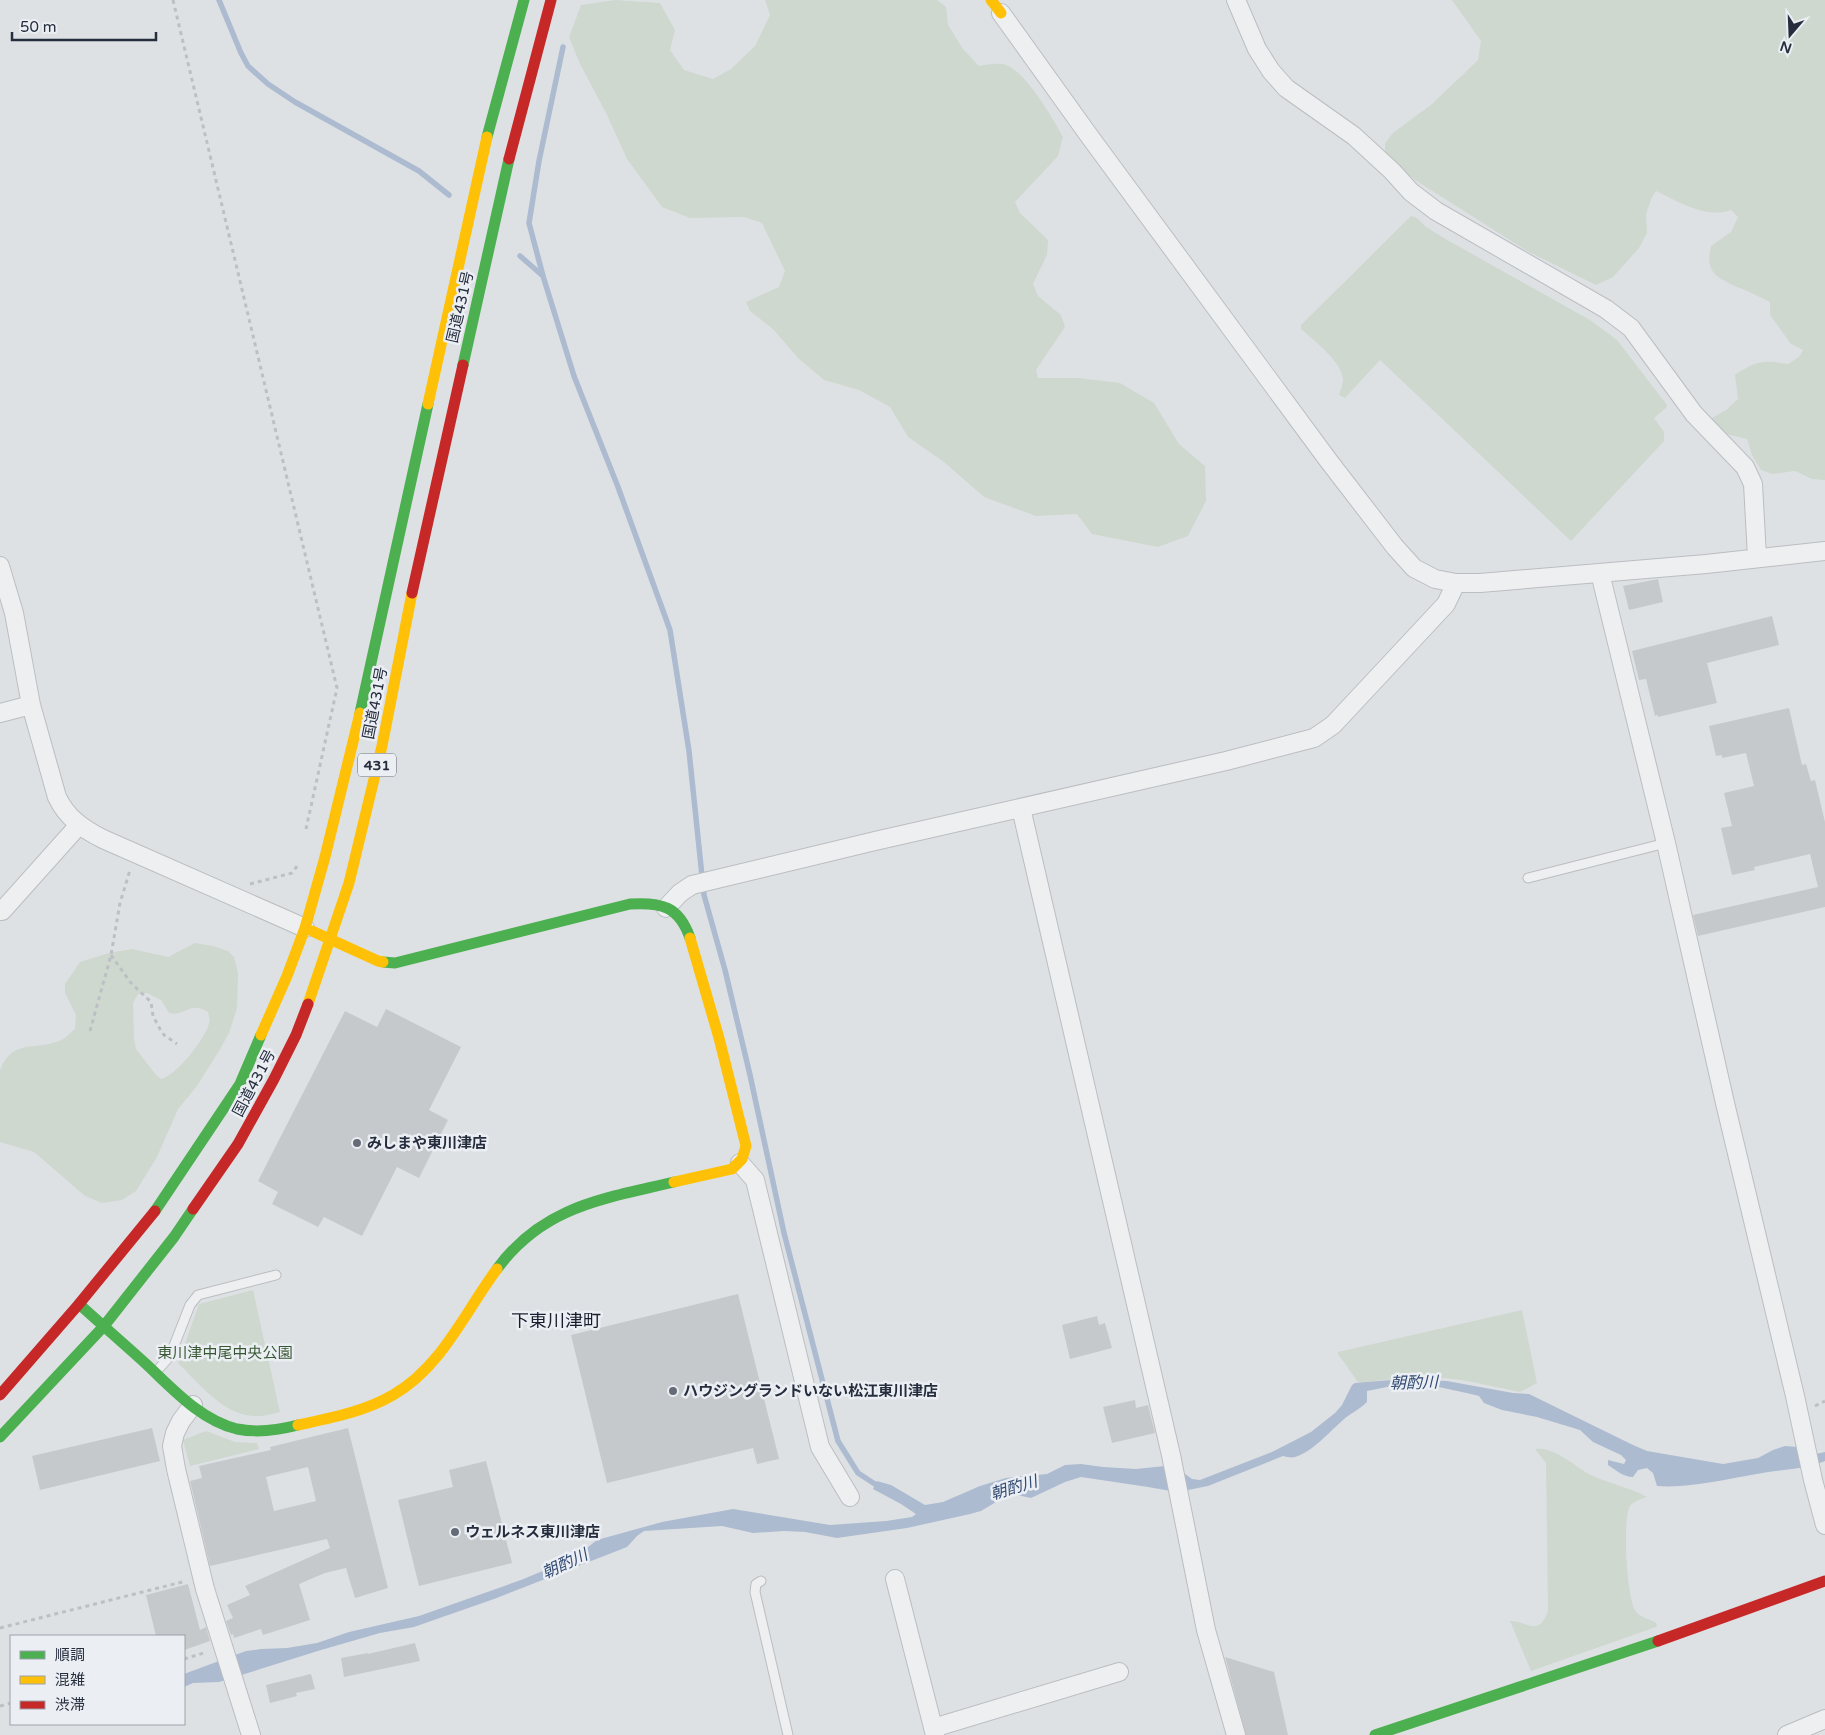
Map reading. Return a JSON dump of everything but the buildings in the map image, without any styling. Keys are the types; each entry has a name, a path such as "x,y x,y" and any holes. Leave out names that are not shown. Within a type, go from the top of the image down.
{"main road":[{"name":"国道431号","path":"0,1394 79,1304 151,1217 240,1084 268,1023 305,928 352,750 483,152 524,0"},
{"name":"国道431号","path":"0,1438 104,1326 174,1237 238,1144 296,1035 315,987 350,883 378,764 408,609 509,158 550,0"},
{"path":"79,1304 193,1405 217,1422 237,1429 255,1431 286,1428 372,1406 411,1384 425,1370 448,1340 495,1270 516,1246 541,1225 558,1214 578,1205 732,1169 740,1163 745,1154 746,1146 720,1039 689,934 678,914 650,903 630,904 395,963 378,961 305,928"},
{"path":"1375,1735 1648,1645 1825,1581"}],"street":[{"path":"1236,0 1257,49 1286,88 1354,136 1385,164 1411,192 1436,211 1606,309 1631,328 1694,414 1740,460 1749,475 1754,501 1757,557"},
{"path":"996,7 1328,460 1395,547 1414,568 1445,582 1480,583 1706,564 1825,551"},
{"path":"0,566 14,613 31,705 57,797 63,809 78,825 103,839 305,928"},
{"path":"1600,573 1666,843 1825,1525"},
{"path":"666,908 680,893 692,885 1226,761 1314,738 1334,725 1446,604 1456,583"},
{"path":"0,713 31,705"},
{"path":"1020,808 1171,1456 1206,1630 1236,1735"},
{"path":"0,911 78,825"},
{"path":"740,1163 755,1180 820,1446 850,1498"},
{"path":"193,1405 181,1421 172,1446 176,1469 218,1650 237,1688 251,1735"},
{"path":"895,1579 934,1731 1119,1672"},
{"path":"1787,1735 1825,1719"}],"lane":[{"path":"1528,878 1666,843"},
{"path":"156,1372 170,1356 190,1305 198,1295 276,1275"},
{"path":"760,1581 756,1584 755,1592 788,1735"}],"path":[{"path":"173,0 337,688 305,836"},
{"path":"90,1031 111,955 120,903 136,855"},
{"path":"231,896 234,890 240,887 292,873 298,864"},
{"path":"111,955 131,983 151,1002 153,1016 164,1035 177,1044"},
{"path":"0,1628 138,1592 202,1578"},
{"path":"185,1658 218,1650"}],"green space":[{"path":"615,0 660,3 675,30 670,50 684,70 713,79 731,69 755,46 770,15 765,0 937,0 946,7 948,25 963,49 979,66 1002,64 1019,74 1037,94 1063,137 1058,156 1015,202 1020,213 1048,240 1047,255 1033,284 1038,296 1061,315 1065,327 1036,370 1038,378 1078,378 1120,383 1154,403 1179,444 1205,466 1206,501 1188,536 1158,547 1092,534 1077,514 1036,516 984,497 944,462 908,437 890,407 859,390 824,380 799,359 773,329 750,311 746,302 779,287 785,271 762,223 744,217 690,218 662,207 627,159 606,113 580,64 569,37 581,5"},
{"path":"1452,0 1825,0 1825,480 1812,479 1795,471 1772,474 1761,470 1752,455 1747,439 1726,434 1715,428 1712,418 1726,410 1738,399 1735,375 1749,366 1760,362 1788,364 1799,357 1803,350 1791,344 1770,315 1770,302 1723,280 1711,268 1709,255 1711,246 1731,232 1738,217 1731,210 1722,212 1702,211 1656,191 1646,214 1647,233 1639,248 1613,277 1596,285 1527,251 1415,180 1385,154 1385,143 1393,133 1432,104 1478,60 1481,41"},
{"path":"1411,216 1417,218 1426,227 1449,241 1590,320 1617,340 1667,405 1654,418 1664,432 1664,441 1571,541 1380,360 1345,398 1339,395 1343,380 1338,366 1301,329 1301,325"},
{"path":"195,943 228,951 234,957 238,973 237,1008 229,1033 197,1086 178,1109 157,1157 136,1191 122,1200 102,1203 85,1196 34,1152 0,1142 0,1070 11,1053 18,1049 59,1041 75,1029 76,1015 65,993 65,984 80,962 109,953 132,949 168,957","holes":["147,993 161,1000 169,1013 179,1013 192,1008 202,1009 208,1012 209,1020 207,1030 189,1056 174,1072 161,1079 136,1049 133,1003 138,994"]},
{"name":"東川津中尾中央公園","path":"253,1290 280,1412 260,1416 242,1414 221,1404 178,1363 199,1304"},
{"path":"1522,1310 1537,1383 1520,1392 1443,1378 1402,1378 1361,1383 1357,1381 1338,1354 1338,1352"},
{"path":"206,1431 235,1442 257,1443 259,1449 190,1466 183,1440"},
{"path":"1535,1449 1543,1449 1558,1454 1593,1476 1647,1497 1638,1500 1630,1506 1626,1526 1626,1558 1632,1602 1635,1610 1644,1618 1655,1622 1657,1625 1656,1627 1531,1671 1510,1621 1536,1626 1544,1619 1548,1611 1546,1463"}],"water":[{"name":"朝酌川","path":"1403,1379 1447,1381 1513,1393 1529,1394 1647,1451 1723,1464 1758,1458 1785,1446 1798,1447 1816,1454 1825,1452 1825,1461 1804,1467 1698,1484 1657,1486 1653,1473 1647,1468 1638,1470 1633,1477 1629,1477 1608,1465 1608,1460 1624,1464 1626,1460 1621,1455 1593,1442 1580,1430 1537,1417 1502,1410 1484,1403 1479,1396 1471,1394 1434,1386 1392,1386 1367,1391 1367,1402 1342,1421 1316,1445 1302,1454 1294,1457 1283,1456 1208,1486 1183,1491 1171,1491 1081,1477 1065,1482 1031,1498 1017,1495 1006,1496 981,1511 970,1514 907,1528 837,1538 805,1532 753,1533 722,1526 644,1531 627,1547 494,1599 414,1627 380,1633 219,1682 193,1683 185,1687 185,1674 246,1651 287,1648 317,1643 349,1632 419,1616 521,1580 574,1558 597,1540 662,1522 733,1509 830,1525 886,1521 912,1517 916,1514 873,1489 877,1481 891,1485 925,1505 943,1502 980,1486 1006,1478 1047,1474 1065,1465 1081,1464 1136,1469 1165,1466 1181,1471 1192,1479 1200,1480 1272,1452 1311,1432 1335,1413 1355,1383"}],"waterway":[{"path":"219,0 248,66 268,84 295,102 419,171 449,195"},
{"path":"563,47 539,161 529,223 543,276 574,376 618,487 670,630 689,751 704,895 725,970 750,1075 784,1233 838,1441 858,1473 881,1488"},
{"path":"520,256 543,276"}],"traffic: fast":[{"path":"487,137 524,0"},
{"path":"463,365 509,159"},
{"path":"360,713 428,404"},
{"path":"383,962 395,963 630,904 651,904 668,908 686,927 690,938"},
{"path":"155,1211 240,1084 261,1035"},
{"path":"497,1269 515,1248 534,1231 554,1218 599,1200 674,1182"},
{"path":"0,1437 104,1326 174,1237 193,1209"},
{"path":"79,1304 187,1402 211,1418 224,1425 252,1431 276,1430 298,1425"},
{"path":"1375,1735 1658,1641"}],"traffic: slow":[{"path":"991,0 1001,13"},
{"path":"428,404 487,137"},
{"path":"308,1004 349,883 382,746 412,593"},
{"path":"261,1035 287,976 305,928 325,857 360,713"},
{"path":"312,931 383,962"},
{"path":"674,1182 732,1169 742,1159 746,1146 719,1038 690,938"},
{"path":"298,1425 347,1414 370,1406 410,1384 439,1355 497,1269"}],"traffic: jam":[{"path":"509,159 551,0"},
{"path":"412,593 463,365"},
{"path":"193,1209 238,1144 274,1079 296,1035 308,1004"},
{"path":"0,1395 79,1304 155,1211"},
{"path":"1658,1641 1825,1581"}],"place":[{"name":"みしまや東川津店","path":"357,1143"},
{"name":"ハウジングランドいない松江東川津店","path":"673,1391"},
{"name":"ウェルネス東川津店","path":"455,1532"}],"district":[{"name":"下東川津町","path":"556,1321"}]}
